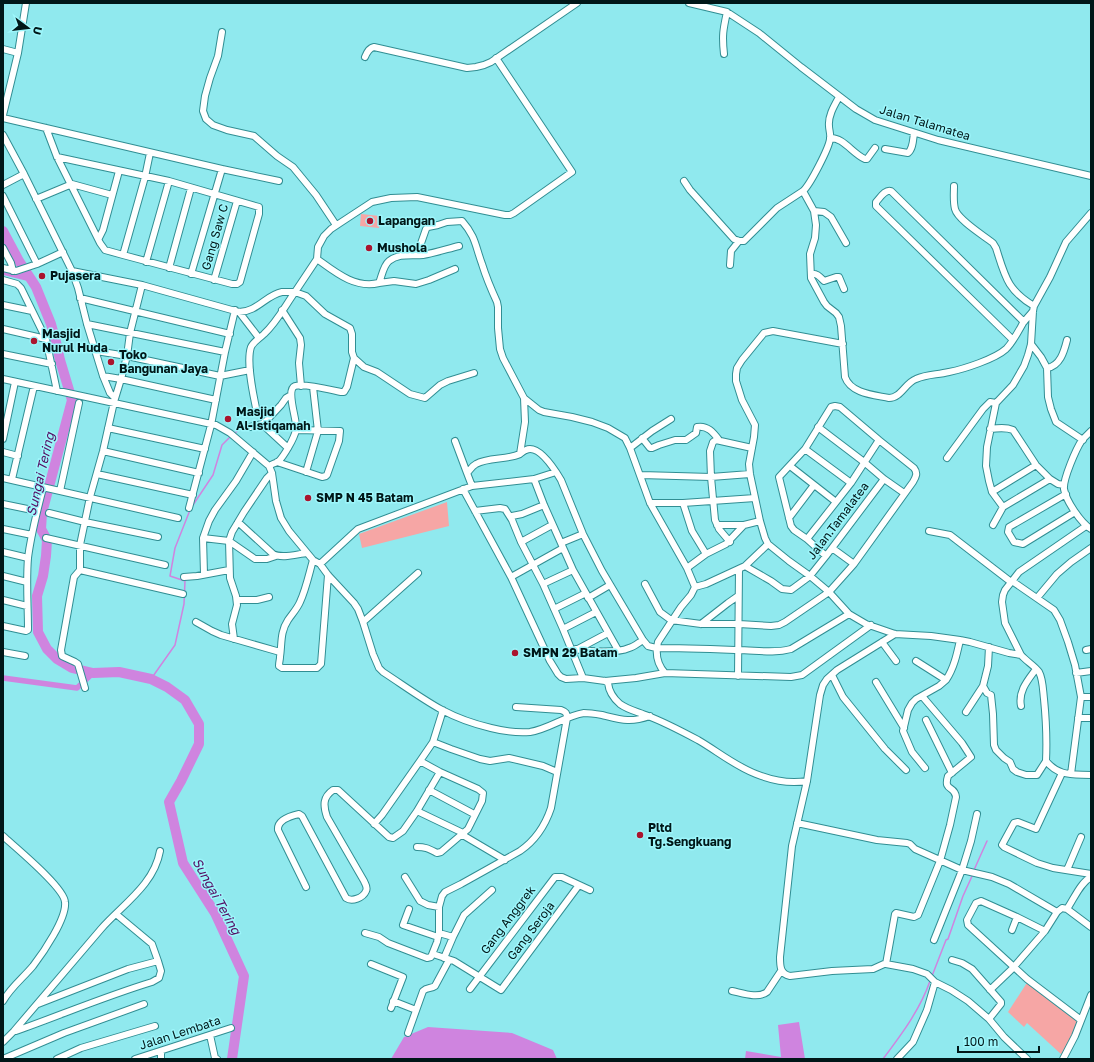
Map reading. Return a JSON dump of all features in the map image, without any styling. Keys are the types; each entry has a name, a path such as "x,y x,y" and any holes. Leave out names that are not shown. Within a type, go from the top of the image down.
{"street":[{"path":"26,3 18,53 3,116 46,128 279,181"},
{"path":"365,57 367,51 374,47 467,68 484,65 577,3"},
{"name":"Jalan Talamatea","path":"689,3 728,12 759,33 839,97 869,117 938,140 1091,176"},
{"path":"724,54 722,36 728,12"},
{"path":"222,32 218,56 205,96 203,111 206,119 213,125 227,130 254,136 277,156 293,167 316,195 336,225"},
{"path":"3,49 18,53"},
{"path":"256,408 250,370 252,346 255,341 268,330 295,292 317,259 318,246 324,236 336,225 372,202 391,198 417,197 510,215 572,172 496,58"},
{"path":"684,181 690,190 734,239 744,241 776,208 803,192 808,185 827,151 830,138 829,120 839,97"},
{"path":"46,128 57,157 105,250 214,280 236,284 240,282 260,208 258,206 169,181 57,157"},
{"path":"885,149 908,153 912,148 914,133"},
{"path":"3,135 72,271 103,376 110,393 115,400"},
{"path":"830,138 840,140 857,155 865,159 867,159 875,148"},
{"path":"123,255 145,177 150,152"},
{"path":"191,274 222,169"},
{"path":"99,238 119,171"},
{"path":"3,185 24,174"},
{"path":"146,262 169,181"},
{"path":"36,199 72,184 112,195"},
{"path":"954,186 955,209 958,214 965,222 993,243 1007,280 1016,293 1034,309 1031,344 1028,355 1024,366 1013,385 996,403 987,447 986,466 992,492 1003,508"},
{"path":"169,268 191,188"},
{"path":"1013,340 876,206 876,202 886,191 890,190 1024,322"},
{"path":"803,192 814,211 816,225 815,238 810,254 811,278 824,302 839,317 846,380 850,385 864,392 889,398 898,396 910,382 915,379 928,375 949,372 992,358 1006,349 1034,309 1066,242 1091,213"},
{"path":"3,196 37,264"},
{"name":"Gang Saw C","path":"214,280 237,201"},
{"path":"814,211 824,212 831,216 846,243"},
{"path":"420,255 419,249 428,227 447,222 462,221 469,229 475,239 481,261 498,307 500,349 503,358 524,398 533,406 544,412 572,416 592,422 608,428 625,438 650,503 687,568 695,587"},
{"path":"730,265 731,251 739,241"},
{"path":"378,283 384,268 388,262 394,258 400,256 420,255 460,246"},
{"path":"3,248 14,271"},
{"path":"3,268 14,271 26,268 63,252"},
{"path":"317,259 343,277 372,285 394,281 416,284 455,270"},
{"path":"72,271 142,285 237,311 246,312 281,292 295,292 306,296 325,314 350,328 354,358 364,367 377,372 410,394 422,398 425,398 440,385 448,381 474,373"},
{"path":"811,274 817,275 824,281 836,277 839,278 844,289"},
{"path":"3,280 19,285 46,339 59,391"},
{"path":"85,688 76,662 62,656 61,650 74,577 80,570 80,545 90,498 127,356 130,333 142,285"},
{"path":"80,298 230,334"},
{"path":"3,305 32,311"},
{"path":"282,310 300,338 301,345 299,363 301,386"},
{"path":"189,508 211,424 224,352 237,311"},
{"path":"237,311 259,338"},
{"path":"87,324 224,352"},
{"path":"3,329 46,339"},
{"path":"843,344 773,331 764,333 737,368 736,381 742,400 755,425 749,464 750,474 760,521 768,544 810,576 829,592 849,614 861,622 894,634 930,636 960,640 1021,655"},
{"path":"1047,368 1053,367 1056,364 1064,350 1067,340"},
{"path":"1031,344 1047,368 1048,397 1056,422 1083,440"},
{"path":"96,351 127,356 220,376 250,370"},
{"path":"3,354 52,364"},
{"path":"269,466 277,462 288,448 296,430 291,395 291,390 294,386 313,387 344,392 347,387 354,358"},
{"path":"103,376 216,400"},
{"path":"3,379 79,395 115,400 211,424 220,427 232,435 269,466 272,473 276,501 282,518 289,531 313,560 320,564 354,603 361,614 373,654 379,668 443,710 482,726 518,732 530,732 546,728 582,713 629,721 640,720 650,716"},
{"path":"3,439 4,428 16,382"},
{"path":"12,479 34,386"},
{"path":"306,472 318,431 313,387"},
{"path":"250,427 262,424 286,398 291,395"},
{"path":"520,454 525,422 524,398"},
{"path":"947,458 986,406 991,402 996,403"},
{"path":"57,490 79,403"},
{"path":"3,404 10,405"},
{"path":"645,584 660,612 671,620 701,624 779,625 829,592 854,564 913,482 916,475 914,468 838,406 831,407 805,449 779,477 788,518 794,530 807,539 826,556"},
{"path":"630,448 642,438 671,419"},
{"path":"262,424 288,448"},
{"path":"642,438 650,448 652,448 675,440 686,440 696,433 697,427 702,426 708,428 719,440"},
{"path":"818,427 904,493"},
{"path":"108,428 205,449"},
{"path":"990,429 1010,428 1013,430 1036,465 1050,479 1058,484 1064,485"},
{"path":"277,462 306,472 322,476 327,475 338,445 340,431 296,430"},
{"path":"983,686 990,695 993,714 994,745 996,750 1010,762 1013,769 1017,772 1026,775 1037,775 1046,760 1046,719 1043,688 1040,674 1021,655 1005,623 1003,612 1003,594 1004,590 1011,581 1026,566 1088,528 1075,512 1066,494 1064,485 1072,460 1083,440 1091,432"},
{"path":"730,542 717,525 711,477 710,451 715,440 752,448"},
{"path":"807,539 851,483 879,440"},
{"path":"455,441 472,486"},
{"path":"467,473 474,465 479,463 515,456 529,449 539,453 547,460 561,480 583,534 610,586 648,646 656,648 777,652 791,649 849,614"},
{"path":"805,449 851,483"},
{"path":"103,451 199,472"},
{"path":"3,452 18,456"},
{"path":"204,574 203,538 209,521 236,481 253,452"},
{"path":"992,492 1036,465"},
{"path":"790,466 836,502"},
{"path":"320,564 358,529 472,486 534,479 556,472"},
{"path":"234,638 232,624 237,600 230,578 229,541 238,522 267,478 272,473"},
{"path":"97,474 193,495"},
{"path":"640,475 711,477 750,474"},
{"path":"3,478 178,518"},
{"path":"534,479 552,525 573,570 618,650"},
{"name":"Jalan.Tamalatea","path":"745,566 782,589 791,590 810,576 884,479"},
{"path":"993,525 1003,508 1050,479"},
{"path":"788,518 814,485"},
{"path":"3,626 26,631 28,628 28,558 37,511 44,488"},
{"path":"463,489 511,577 550,661 558,674 566,679 583,678 605,681 665,673 791,677 802,675 871,626"},
{"path":"1066,494 1009,527 1008,532 1014,542 1023,544 1075,512"},
{"path":"650,503 683,503 755,498"},
{"path":"683,503 692,530 706,554"},
{"path":"3,504 37,511"},
{"path":"512,520 512,516 522,514 544,505"},
{"path":"475,511 505,509 512,520 521,542 543,584 574,650 583,678"},
{"path":"49,513 158,537"},
{"path":"717,525 744,526 760,521"},
{"path":"238,522 276,556"},
{"path":"521,542 552,525"},
{"path":"687,568 706,554 721,548 730,542 744,526"},
{"path":"3,529 32,535"},
{"path":"929,530 950,535 1011,581 1054,610 1060,620 1068,642 1081,697 1071,774"},
{"path":"511,577 583,534"},
{"path":"46,538 165,565"},
{"path":"203,538 229,541 256,558 267,559 276,556 307,553"},
{"path":"665,673 658,665 656,656 656,648 660,636 691,595 695,587 706,584 745,566 768,544"},
{"path":"832,548 854,564"},
{"path":"1037,598 1057,574 1091,548"},
{"path":"3,552 28,558"},
{"path":"313,560 299,604 283,631 280,642 279,666 282,668 319,667 321,661 328,575"},
{"path":"738,676 739,569"},
{"path":"80,570 183,594"},
{"path":"184,577 229,570"},
{"path":"543,584 573,570"},
{"path":"364,622 418,573"},
{"path":"3,576 27,582"},
{"path":"554,609 610,586"},
{"path":"701,624 738,596"},
{"path":"237,600 257,600 269,597"},
{"path":"3,600 27,606"},
{"path":"563,629 596,612"},
{"path":"196,622 212,631 280,652"},
{"path":"574,650 608,633"},
{"path":"732,991 756,995 764,994 767,992 781,971 780,957 792,846 807,781 820,694 823,685 827,679 842,666 894,634"},
{"path":"574,650 592,652 627,649 632,648 643,640"},
{"path":"925,768 912,752 904,734 908,710 912,703 946,680 952,670 960,640"},
{"path":"882,642 896,661"},
{"path":"966,712 983,686 988,666 989,647"},
{"path":"3,652 25,656"},
{"path":"916,661 946,680"},
{"path":"1022,706 1020,700 1022,691 1036,669"},
{"path":"1076,673 1091,671"},
{"path":"832,675 843,697 885,749 906,770"},
{"path":"605,681 608,683 608,688 611,695 620,704 650,716 698,740 742,768 756,774 787,782 807,781"},
{"path":"876,682 904,728"},
{"path":"886,964 896,914 914,917 918,915 940,861 956,797 954,790 948,788 946,779 971,757 962,743 922,696"},
{"path":"1081,697 1091,697"},
{"path":"366,933 379,937 388,943 431,958 437,942 439,907 442,896 445,892 527,846 542,828 551,808 568,718 565,711 516,707"},
{"path":"374,824 382,816 433,742 443,710"},
{"path":"1078,718 1091,718"},
{"path":"926,720 952,773"},
{"path":"433,742 451,750 490,762 509,758 543,766 557,772"},
{"path":"1046,760 1049,764 1062,773 1091,775"},
{"path":"417,847 428,848 439,853 441,852 468,829 474,814 482,801 483,792 420,761"},
{"path":"306,887 278,830 278,824 280,822 298,814 302,816 346,898 349,900 359,898 366,891 367,887 327,817 324,805 328,794 333,790 338,790 374,824 392,838 403,831 417,811 440,772"},
{"path":"1062,773 1036,829 1018,822 1014,823 1002,845 1037,863 1091,876 1082,886 1067,909"},
{"path":"429,790 474,814"},
{"path":"417,811 462,833 504,860"},
{"path":"934,940 966,871 977,814"},
{"path":"797,823 877,840 907,842 915,849 940,861 966,871 992,877 1009,884 1057,912"},
{"path":"3,836 54,882 62,893 65,901 63,913 47,946 32,967 10,990 3,1001"},
{"path":"1067,870 1081,837"},
{"path":"3,1042 37,1005 108,920 130,901 148,880 157,862 160,851"},
{"path":"405,877 420,901 428,905 439,907"},
{"name":"Gang Anggrek","path":"470,989 555,877 562,877 579,885"},
{"path":"579,885 590,890"},
{"name":"Gang Seroja","path":"479,977 501,990 579,885"},
{"path":"408,1033 423,991 426,988 432,988 435,986 447,959 453,937 464,916 492,890"},
{"path":"1045,931 979,901 976,903 966,922 1027,979 1081,1020"},
{"path":"990,990 1045,931 1057,912 1062,908 1067,909 1091,927"},
{"path":"409,909 403,925 438,935 453,937"},
{"path":"14,1031 103,998 152,982 159,978 161,971 157,955 152,944 116,914"},
{"path":"1012,930 1017,917"},
{"path":"433,954 454,961 479,977"},
{"path":"952,960 972,969 1001,1002 989,1019"},
{"path":"37,1005 128,969 158,961"},
{"path":"371,964 403,977 392,1005 416,1010"},
{"path":"781,971 792,976 832,971 873,969 886,964 913,969 927,974 934,981 968,1001 989,1019 1004,1037 1028,1059"},
{"path":"897,1059 913,1042 926,1010 934,981"},
{"path":"1063,1059 1075,1036 1091,995"},
{"path":"3,1059 64,1033 144,1004"},
{"path":"57,1059 81,1048 154,1026"},
{"name":"Jalan Lembata","path":"135,1059 161,1055 231,1028"},
{"path":"210,1035 215,1058 217,1059"},
{"path":"161,1055 168,1059"}],"shaded area":[{"name":"Lapangan","path":"361,214 380,216 379,228 360,226"},
{"path":"447,502 449,526 362,548 359,534"},
{"path":"1030,978 1080,1016 1074,1035 1062,1055 1027,1023 1024,1027 1008,1012"},
{"path":"799,1022 805,1059 745,1059 746,1051 781,1057 778,1025"},
{"path":"428,1027 512,1033 553,1050 557,1059 391,1059 404,1037"}],"waterway":[{"name":"Sungai Tering","path":"3,231 19,261 36,287 51,324 72,400 42,513 41,529 47,540 43,576 37,596 38,632 47,649 57,659 72,668 93,673 119,672 151,679 167,687 185,700 199,724 199,744 169,802 183,863 215,913 244,976 232,1059"},
{"path":"3,272 31,279"},
{"path":"234,434 244,424"},
{"path":"193,505 213,475 222,445 231,436"},
{"path":"151,679 175,645 184,604 185,581 170,576 175,548 190,510"},
{"path":"3,678 77,688 93,673"},
{"path":"974,870 987,841"},
{"path":"932,976 973,874"},
{"path":"883,1059 915,1012 930,981"}],"place":[{"name":"Lapangan","path":"370,221"},
{"name":"Mushola","path":"369,248"},
{"name":"Pujasera","path":"42,276"},
{"name":"Masjid Nurul Huda","path":"34,341"},
{"name":"Toko Bangunan Jaya","path":"111,362"},
{"name":"Masjid Al-Istiqamah","path":"228,419"},
{"name":"SMP N 45 Batam","path":"308,498"},
{"name":"SMPN 29 Batam","path":"515,653"},
{"name":"Pltd Tg.Sengkuang","path":"640,835"}]}
